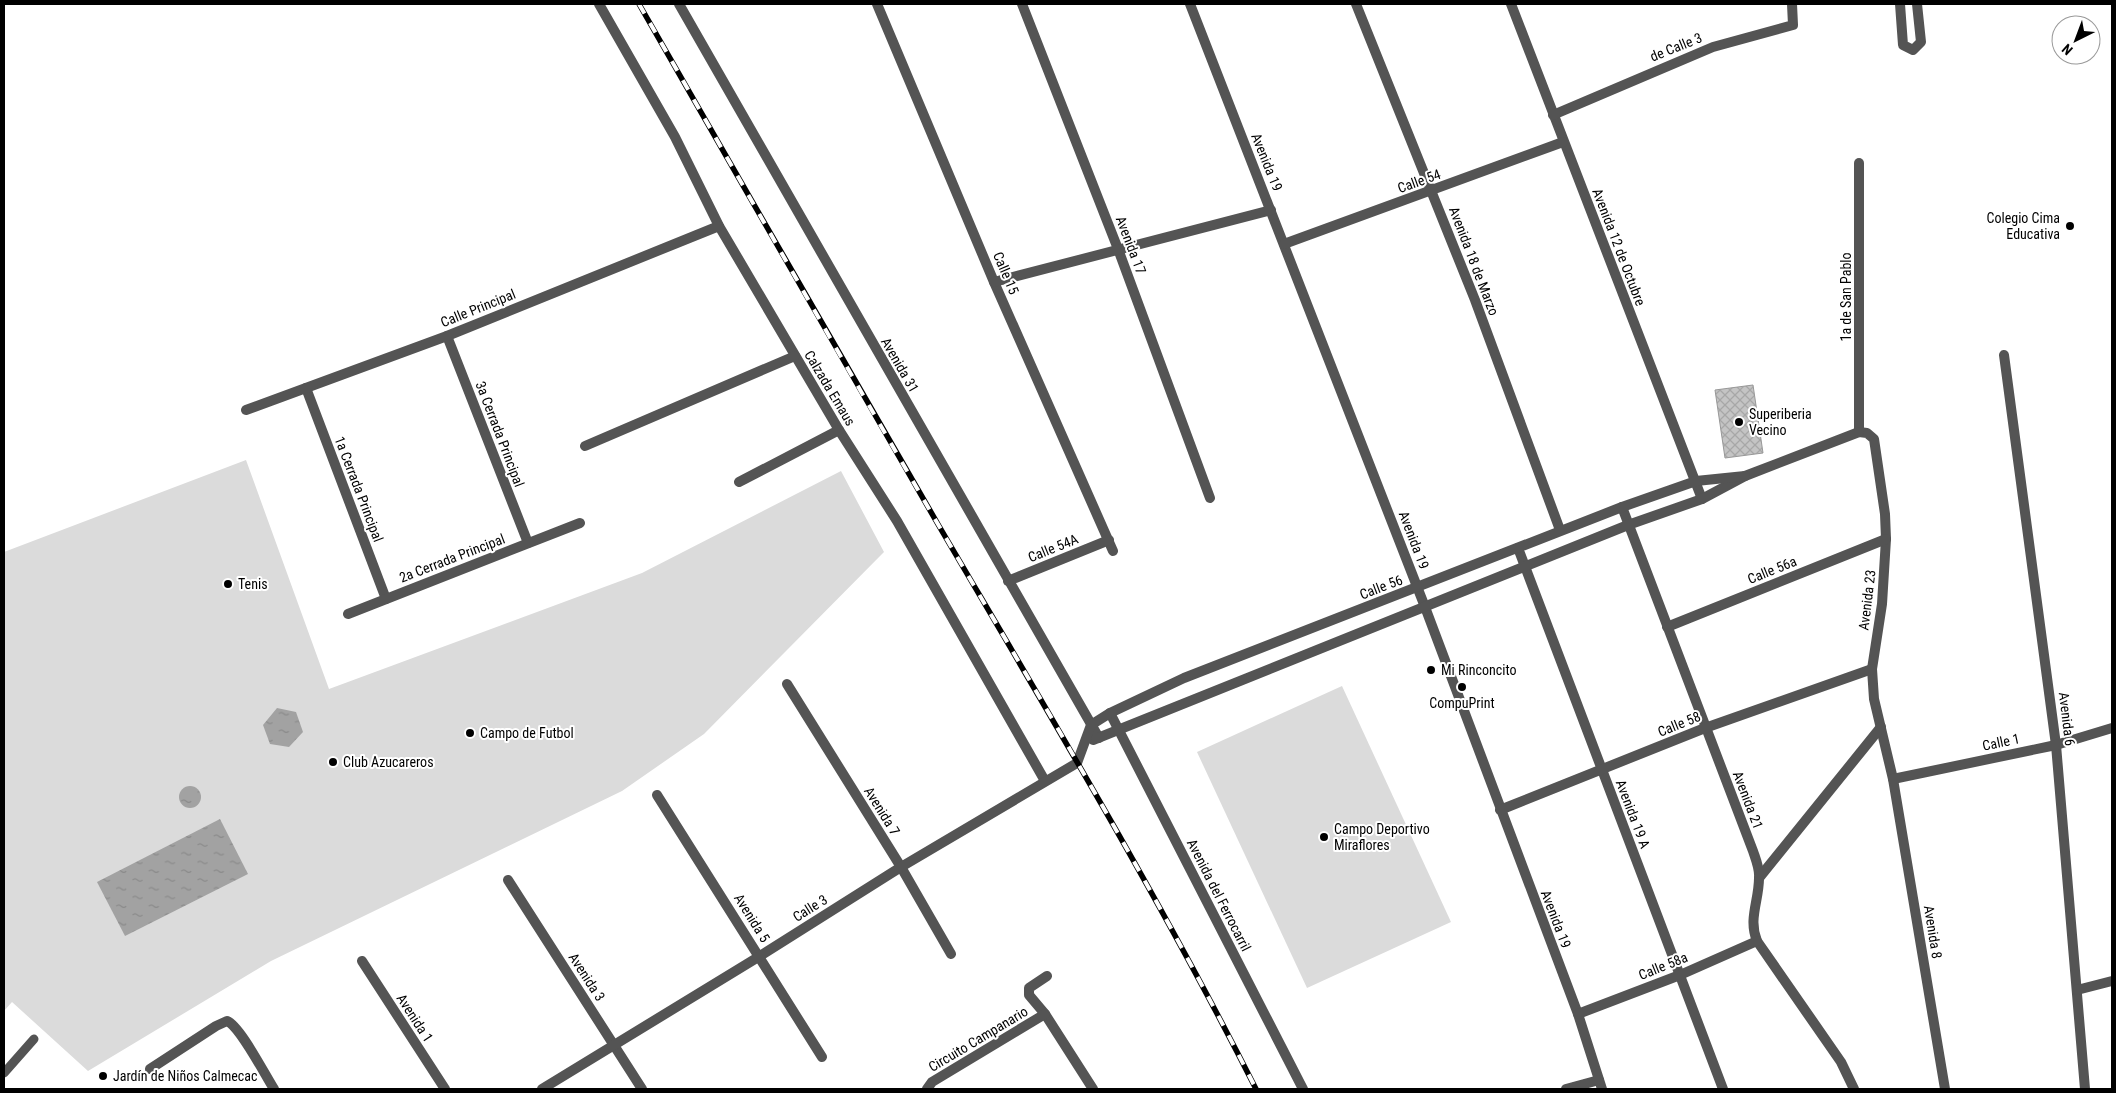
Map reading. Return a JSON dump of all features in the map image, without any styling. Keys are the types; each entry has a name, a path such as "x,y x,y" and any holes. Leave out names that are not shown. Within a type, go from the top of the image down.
{"street":[{"name":"Calzada Emaus","path":"599,4 675,137 719,226 839,430 897,520 1045,781"},
{"name":"Avenida 31","path":"679,4 1099,738"},
{"name":"Calle 15","path":"877,4 994,282 1114,551"},
{"name":"Avenida 17","path":"1022,4 1118,249 1210,498"},
{"name":"Avenida 19","path":"1190,4 1425,606 1578,1014 1600,1085"},
{"name":"Avenida 18 de Marzo","path":"1356,4 1475,300 1560,530"},
{"name":"Avenida 12 de Octubre","path":"1511,4 1702,499"},
{"name":"de Calle 3","path":"1553,115 1713,47 1792,25 1792,4"},
{"path":"1900,4 1903,45 1913,50 1921,42 1917,4"},
{"name":"Calle 54","path":"1284,244 1563,142"},
{"name":"1a de San Pablo","path":"1859,163 1859,432"},
{"path":"994,282 1271,210"},
{"name":"Calle Principal","path":"246,410 447,336 719,226"},
{"name":"3a Cerrada Principal","path":"447,336 528,543"},
{"name":"Avenida 6","path":"2004,355 2056,745 2084,1089"},
{"path":"585,446 795,356"},
{"name":"1a Cerrada Principal","path":"306,388 386,599"},
{"path":"739,482 839,430"},
{"name":"Calle 56","path":"1099,738 1425,606 1526,568 1628,525 1702,499 1745,476 1859,432"},
{"name":"Avenida 23","path":"1859,432 1868,434 1874,439 1885,514 1886,539 1882,604 1872,670 1874,699 1893,779"},
{"name":"Calle 56","path":"1091,725 1110,712 1184,678 1560,530 1696,481 1745,476"},
{"name":"Avenida 21","path":"1622,507 1753,851 1759,878 1753,918 1757,941 1841,1062 1854,1089"},
{"name":"2a Cerrada Principal","path":"348,614 580,523"},
{"name":"Calle 56a","path":"1667,627 1886,539"},
{"name":"Calle 54A","path":"1008,581 1109,540"},
{"name":"Avenida 19 A","path":"1518,548 1723,1089"},
{"name":"Calle 58","path":"1500,810 1602,771 1705,728 1872,670"},
{"name":"Avenida 7","path":"787,684 900,867 951,954"},
{"name":"Avenida del Ferrocarril","path":"1110,712 1303,1089"},
{"name":"Calle 3","path":"542,1089 760,956 900,867 1078,763 1083,743 1091,725"},
{"path":"1759,878 1881,728"},
{"name":"Calle 1","path":"1893,779 2056,745 2112,728"},
{"path":"1083,743 1099,738"},
{"name":"Avenida 8","path":"1893,779 1945,1089"},
{"name":"Avenida 5","path":"657,795 822,1057"},
{"name":"Avenida 3","path":"508,880 642,1089"},
{"name":"Calle 58a","path":"1578,1014 1680,975 1757,941"},
{"name":"Avenida 1","path":"362,961 445,1089"},
{"name":"Circuito Campanario","path":"1047,976 1029,988 1029,995 1045,1014 1093,1089"},
{"path":"2077,990 2112,981"},
{"name":"Circuito Campanario","path":"927,1089 932,1082 1045,1014"},
{"path":"150,1069 222,1023 231,1023 240,1033 274,1089"},
{"path":"1566,1089 1600,1085"}],"lane":[{"path":"4,1073 34,1039"}],"shaded area":[{"name":"Club Azucareros","path":"246,460 329,689 642,573 841,471 884,552 704,734 622,791 271,961 88,1071 12,1002 4,1011 4,552"},
{"name":"Campo Deportivo Miraflores","path":"1342,686 1451,922 1307,988 1197,752"}],"water":[{"path":"277,708 296,712 303,732 289,747 270,744 263,725"},
{"path":"190,786 198,789 201,797 198,805 190,808 182,805 179,797 182,789"},
{"path":"220,819 248,874 125,936 97,882"}],"building":[{"name":"Superiberia Vecino","path":"1753,385 1763,453 1725,458 1715,390"}],"railway":[{"path":"639,4 1102,805 1181,946 1256,1089"}],"place":[{"name":"Colegio Cima Educativa","path":"2070,226"},
{"name":"Superiberia Vecino","path":"1739,422"},
{"name":"Tenis","path":"228,584"},
{"name":"Mi Rinconcito","path":"1431,670"},
{"name":"CompuPrint","path":"1462,687"},
{"name":"Campo de Futbol","path":"470,733"},
{"name":"Club Azucareros","path":"333,762"},
{"name":"Campo Deportivo Miraflores","path":"1324,837"},
{"name":"Jardín de Niños Calmecac","path":"103,1076"}]}
